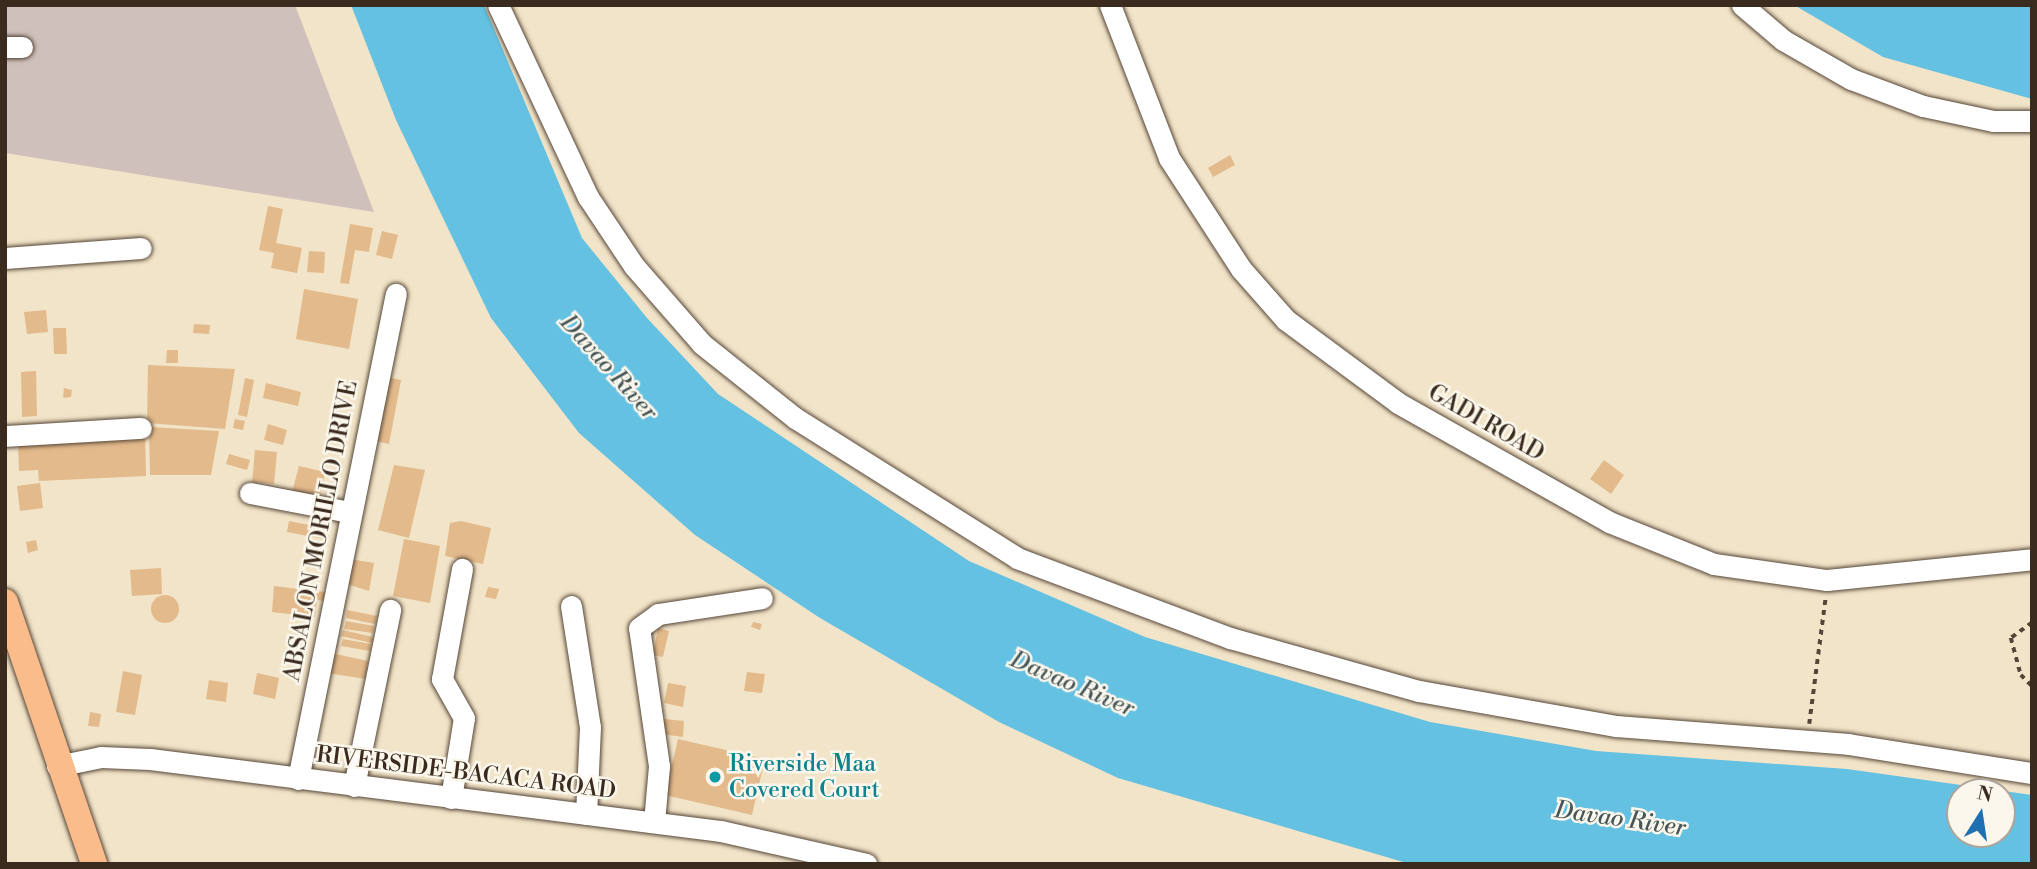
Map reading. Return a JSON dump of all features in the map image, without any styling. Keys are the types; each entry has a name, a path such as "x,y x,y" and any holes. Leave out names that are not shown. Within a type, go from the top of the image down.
{"main road":[{"path":"5,601 57,766 94,864"}],"street":[{"path":"498,5 588,197 634,266 702,344 795,418 1017,558 1230,638 1419,691 1616,726 1806,741 2032,773"},
{"name":"GADI ROAD","path":"1110,5 1148,112 1202,213 1286,320 1337,363 1495,460 1650,541 1764,575 1828,580 2032,559"},
{"path":"1742,5 1783,40 1851,79 1923,106 1993,121 2032,121"},
{"path":"5,258 141,248"},
{"name":"ABSALON MORILLO DRIVE","path":"298,779 396,294"},
{"path":"5,436 141,428"},
{"path":"250,492 351,512"},
{"path":"451,798 464,718 442,679 462,569"},
{"path":"654,822 659,766 639,628 658,614 762,598"},
{"path":"571,606 590,727 586,814"},
{"path":"354,786 390,610"},
{"name":"RIVERSIDE-BACACA ROAD","path":"57,766 124,757 654,822 797,844 866,864"}],"path":[{"path":"1806,741 1828,580"},
{"path":"2032,623 2011,638 2021,675 2032,686"}],"shaded area":[{"path":"5,5 295,5 374,212 5,153"}],"water":[{"name":"Davao River","path":"351,5 484,5 582,238 647,318 718,394 969,561 1145,637 1430,722 1596,751 1847,769 1946,783 1946,848 2016,848 2016,793 2032,795 2032,864 1410,864 1118,778 999,722 820,618 695,535 579,433 491,318 396,120"},
{"path":"1794,5 2032,5 2032,99 1883,57"}],"building":[{"path":"1230,155 1235,165 1213,177 1208,168"},
{"path":"268,206 283,209 276,243 302,248 297,273 271,268 274,253 259,250"},
{"path":"350,224 373,228 369,252 355,250 349,284 340,283"},
{"path":"382,231 398,235 392,259 376,255"},
{"path":"309,251 325,252 324,273 307,272"},
{"path":"304,289 358,299 349,349 296,339"},
{"path":"46,310 48,332 27,334 24,312"},
{"path":"194,324 210,325 209,334 193,333"},
{"path":"53,328 66,328 67,354 54,354"},
{"path":"167,350 178,350 178,363 166,363"},
{"path":"148,365 235,369 225,429 147,423"},
{"path":"36,371 37,416 22,417 21,372"},
{"path":"386,377 401,380 389,444 375,441"},
{"path":"245,378 254,380 247,417 238,415"},
{"path":"266,383 301,392 298,406 263,398"},
{"path":"64,388 72,390 71,397 63,398"},
{"path":"235,419 245,421 243,430 233,428"},
{"path":"268,424 287,430 283,445 264,440"},
{"path":"149,427 219,431 211,475 150,475"},
{"path":"145,435 146,476 39,481 38,470 19,471 18,441"},
{"path":"255,450 277,452 274,484 252,482"},
{"path":"229,454 250,460 247,470 226,464"},
{"path":"1604,460 1624,475 1611,494 1590,479"},
{"path":"394,465 425,470 409,538 378,530"},
{"path":"299,466 325,472 319,499 292,492"},
{"path":"40,483 43,508 20,511 17,486"},
{"path":"289,521 325,528 323,539 287,532"},
{"path":"461,521 491,528 483,564 445,556 450,523"},
{"path":"404,539 440,546 430,603 393,596"},
{"path":"36,540 38,550 28,553 26,542"},
{"path":"350,559 374,563 369,591 344,583"},
{"path":"161,568 162,594 132,596 130,570"},
{"path":"274,586 325,592 324,601 317,600 315,617 272,612"},
{"path":"488,587 499,589 496,599 485,597"},
{"path":"165,595 175,599 179,609 175,619 165,623 155,619 151,609 155,599"},
{"path":"347,610 377,616 375,624 346,618"},
{"path":"346,621 374,626 373,633 344,629"},
{"path":"753,622 762,624 760,630 751,627"},
{"path":"658,628 669,631 663,657 653,655"},
{"path":"343,630 373,637 372,643 341,636"},
{"path":"343,639 371,644 370,651 341,646"},
{"path":"331,653 368,661 366,679 327,673"},
{"path":"123,671 142,675 135,715 116,712"},
{"path":"747,672 765,674 762,693 744,691"},
{"path":"257,673 279,678 275,699 253,694"},
{"path":"209,680 228,683 226,702 206,699"},
{"path":"668,683 686,686 683,707 664,703"},
{"path":"90,712 101,714 99,727 88,726"},
{"path":"664,719 684,721 683,737 662,734"},
{"name":"Riverside Maa Covered Court","path":"678,739 765,759 752,815 665,795"}],"place":[{"name":"Riverside Maa Covered Court","path":"715,777"}]}
